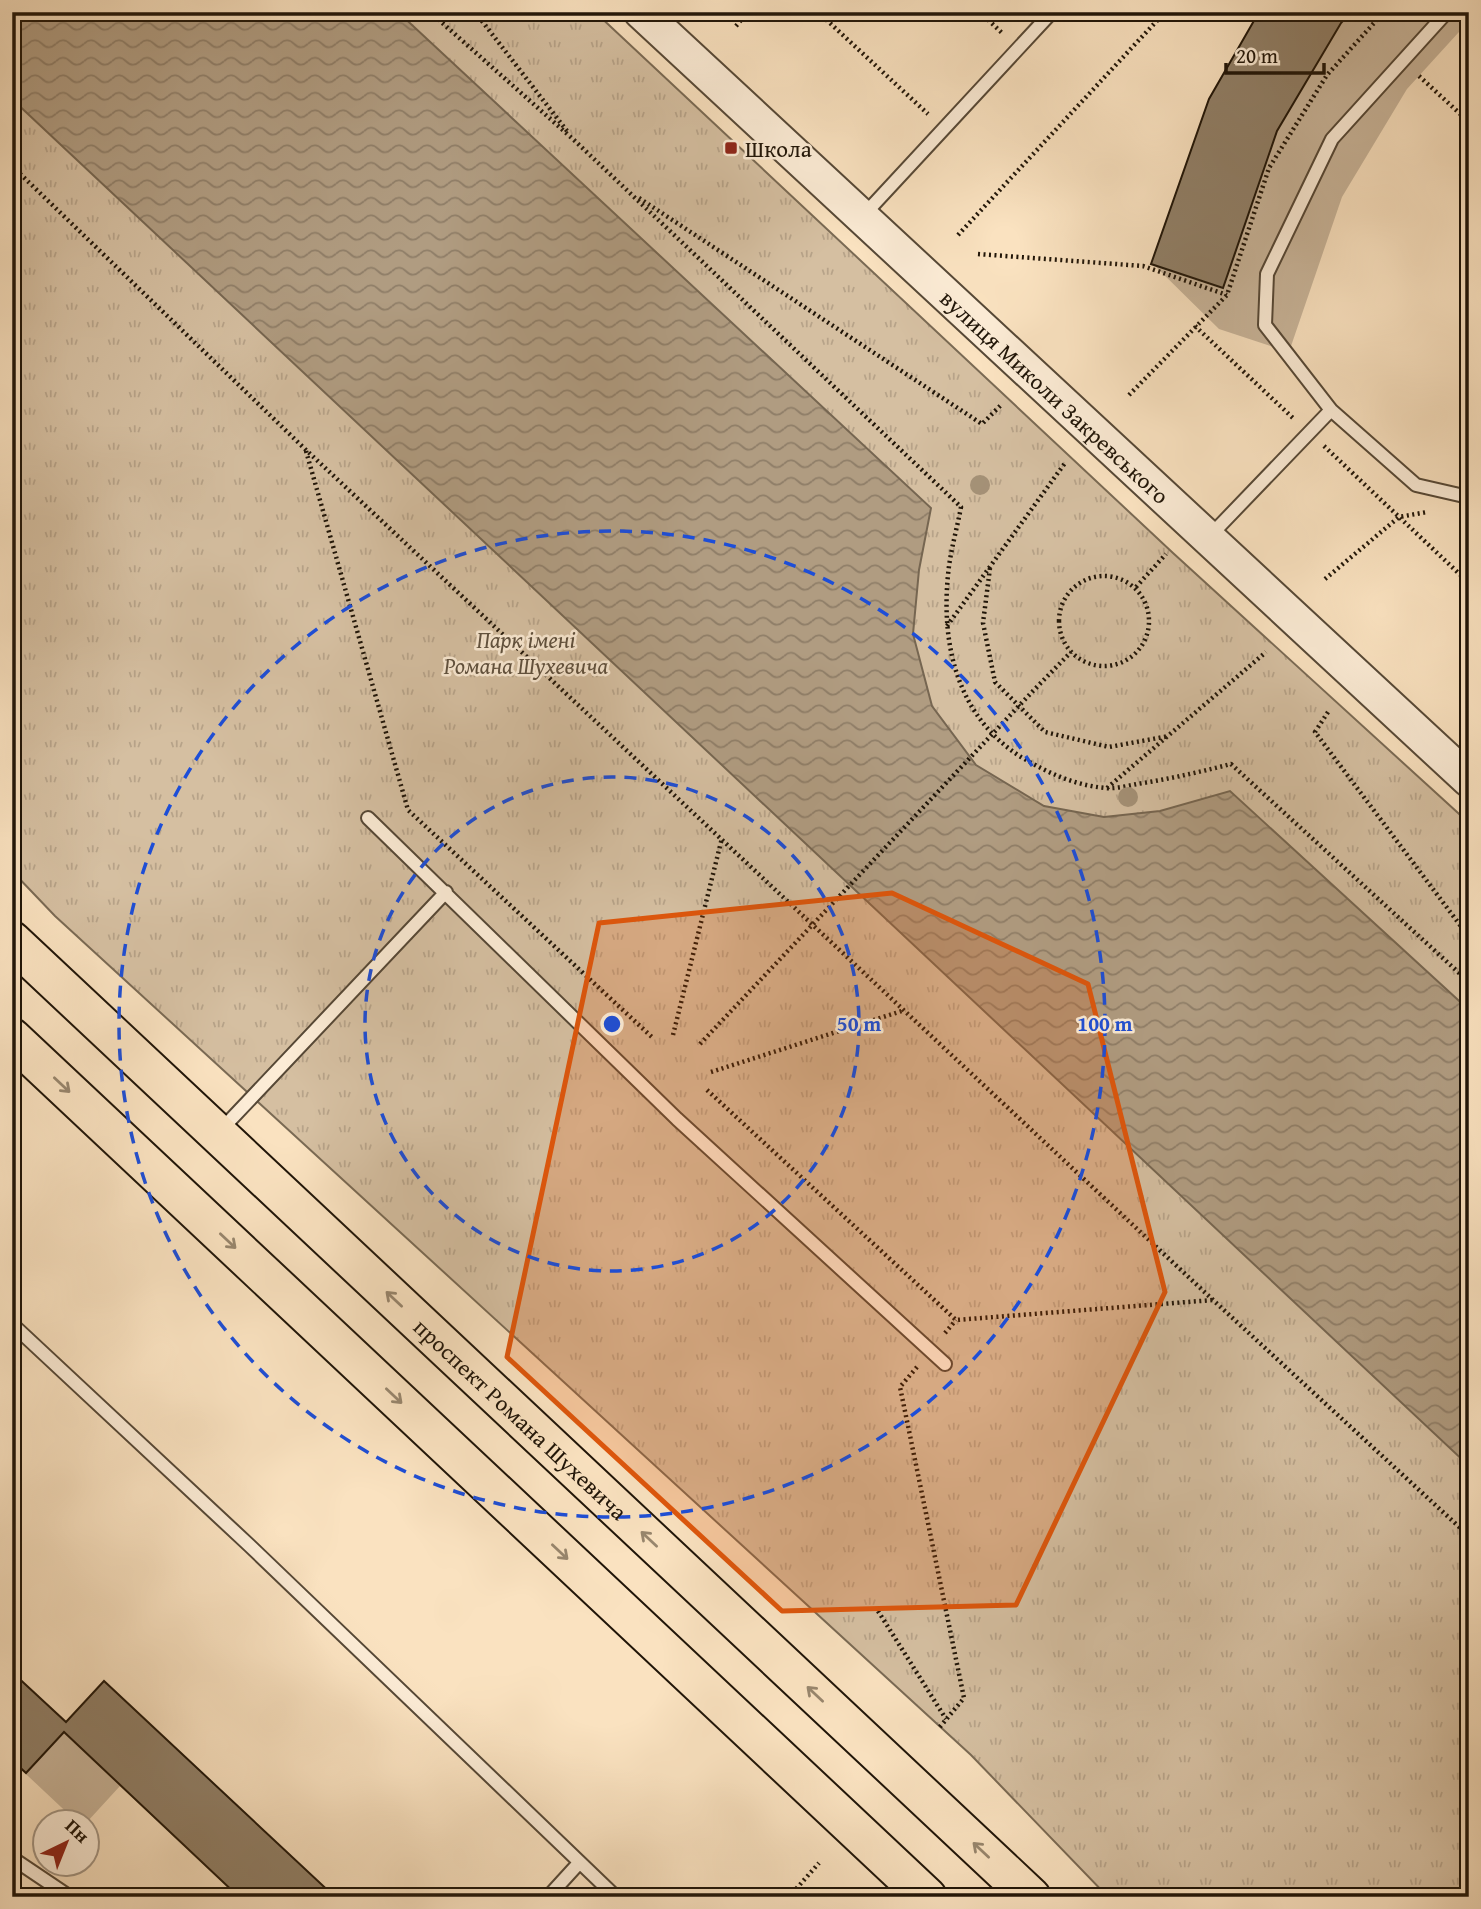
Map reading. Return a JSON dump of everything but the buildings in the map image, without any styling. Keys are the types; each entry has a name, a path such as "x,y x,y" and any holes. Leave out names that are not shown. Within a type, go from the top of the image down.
{"main road":[{"name":"проспект Романа Шухевича","path":"12,942 1031,1897"},
{"path":"12,1038 928,1897"}],"street":[{"name":"вулиця Миколи Закревського","path":"641,12 1469,780"}],"lane":[{"path":"862,217 1052,12"},
{"path":"1447,12 1332,139 1267,274 1265,325 1331,410 1416,485 1464,495 1469,493"},
{"path":"1208,538 1331,410"},
{"path":"368,818 677,1119 945,1364"},
{"path":"217,1134 446,892"},
{"path":"12,1324 250,1546 616,1897"},
{"path":"12,1858 70,1897"},
{"path":"548,1897 579,1863"}],"path":[{"path":"430,12 574,139 961,507 948,575 947,626 955,672 967,702 980,722 1011,750 1051,775 1107,789 1188,775 1231,764 1469,982"},
{"path":"475,12 574,139"},
{"path":"736,26 748,12"},
{"path":"818,12 944,129"},
{"path":"979,12 1018,49"},
{"path":"958,235 1165,12"},
{"path":"1129,395 1227,295 1269,169 1327,75 1384,12"},
{"path":"1403,61 1469,122"},
{"path":"12,166 305,449 1213,1300 1469,1536"},
{"path":"626,189 982,424 1002,404"},
{"path":"978,254 1143,266 1227,295"},
{"path":"1195,326 1469,583"},
{"path":"305,449 408,810 654,1039"},
{"path":"947,626 1065,463"},
{"path":"1325,579 1399,517 1434,510"},
{"path":"1135,588 1166,554"},
{"path":"990,568 983,623 995,682 1045,732 1109,747 1169,736"},
{"path":"1106,575 1121,579 1135,588 1143,598 1149,626 1136,652 1125,661 1103,666 1082,660 1071,652 1062,639 1059,624 1060,609 1066,594 1091,577 1106,575"},
{"path":"700,1044 1071,652"},
{"path":"1107,789 1266,652"},
{"path":"1328,712 1315,732 1469,937"},
{"path":"673,1035 722,838"},
{"path":"711,1072 905,1010"},
{"path":"707,1090 956,1320"},
{"path":"939,1728 964,1698 900,1387 956,1320 1213,1300"},
{"path":"878,1611 946,1719"},
{"path":"789,1897 819,1863"}],"highlighted area":[{"path":"892,893 1088,984 1165,1292 1016,1605 782,1611 507,1357 599,923"}],"green space":[{"name":"Парк імені Романа Шухевича","path":"12,12 595,12 1173,553 1469,823 1469,1897 1108,1897 971,1755 55,916 12,871"}],"water":[{"path":"12,12 398,12 931,508 919,570 913,634 932,706 976,765 1044,806 1104,817 1160,811 1230,791 1469,1010 1469,1466 12,99"}],"place":[{"name":"Школа","path":"731,148"}]}
